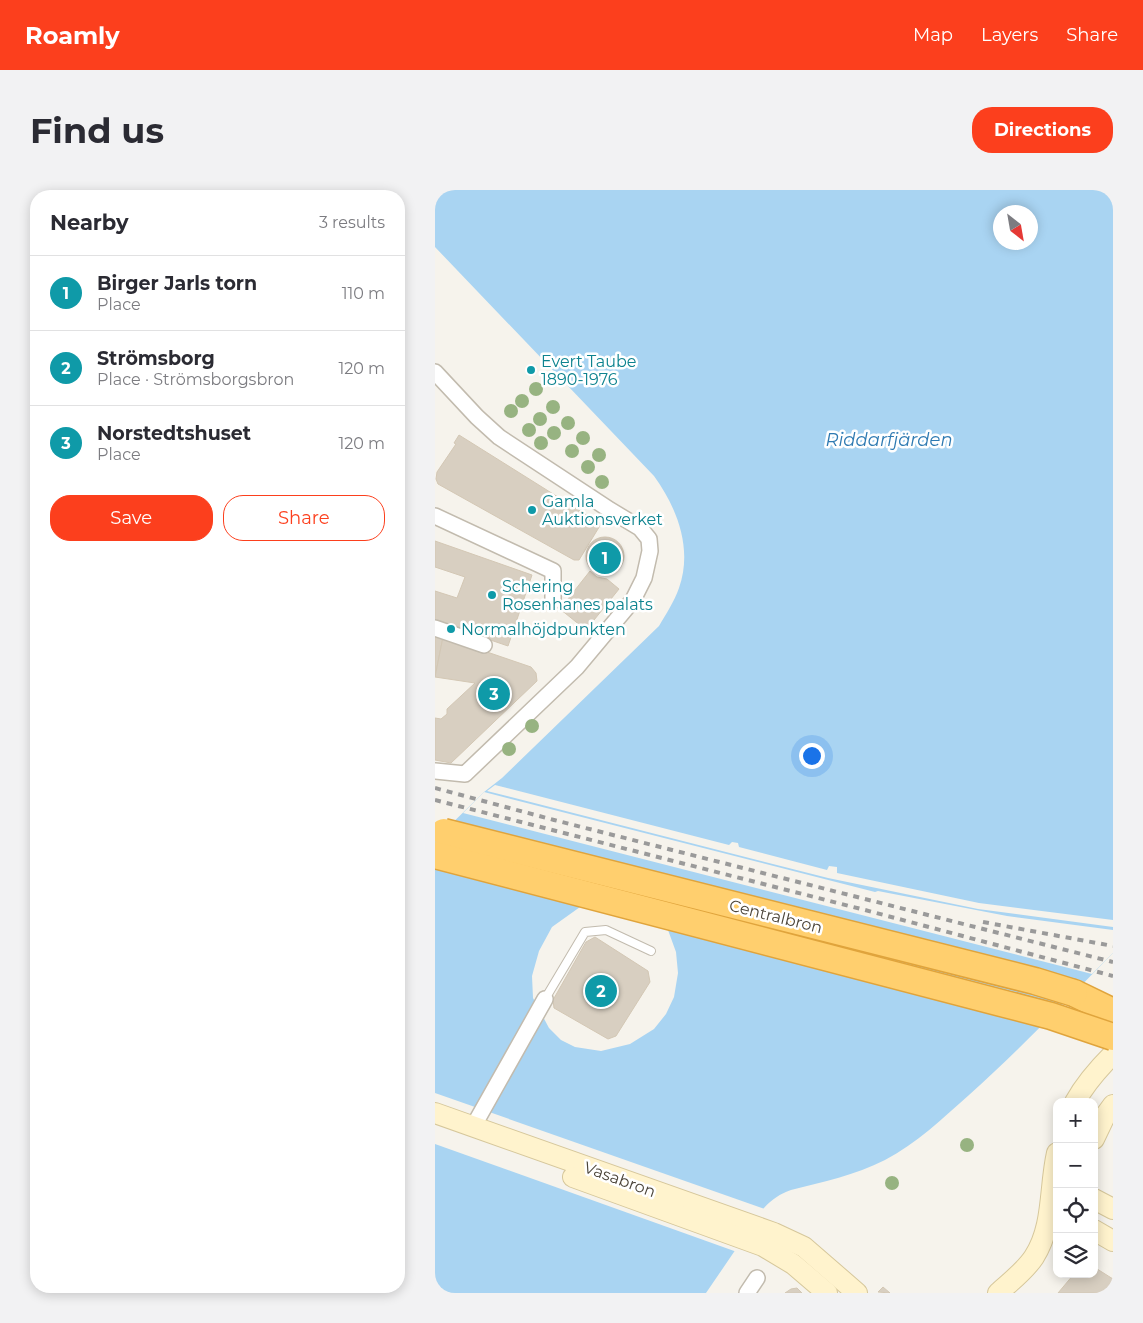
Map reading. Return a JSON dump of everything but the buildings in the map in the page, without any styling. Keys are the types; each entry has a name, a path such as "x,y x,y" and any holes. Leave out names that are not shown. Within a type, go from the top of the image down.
{"highway":[{"name":"Centralbron","path":"435,829 1026,979 1074,993 1113,1012"},
{"name":"Centralbron","path":"435,855 1058,1018 1113,1037"},
{"path":"1074,993 1113,1001"},
{"path":"1058,1018 1113,1053"}],"street":[{"path":"435,372 477,417 499,436 640,528 649,540 650,545 644,578 633,600 570,674 465,774 435,771"},
{"path":"435,516 553,571 553,601"},
{"path":"435,628 484,645"},
{"path":"473,1126 545,999"},
{"path":"1078,1098 1113,1053"},
{"path":"1098,1131 1113,1105"},
{"name":"Vasabron","path":"435,1113 769,1240 793,1264 827,1293"},
{"name":"Vasabron","path":"435,1127 746,1239 769,1240 804,1247 857,1293"},
{"path":"998,1293 1037,1252 1041,1244 1053,1197"},
{"path":"1098,1201 1113,1209"},
{"path":"1098,1232 1113,1241"},
{"path":"1017,1293 1041,1268 1053,1251"},
{"path":"747,1293 757,1278"}],"lane":[{"path":"545,999 585,932 606,930 651,951"}],"water":[{"name":"Riddarfjärden","path":"435,190 1113,190 1113,953 988,1078 908,1146 885,1160 862,1170 791,1190 770,1202 706,1293 435,1293 435,840 659,626 679,588 684,558 683,543 676,515 670,501 654,476 435,247","holes":["580,907 668,930 676,952 678,973 674,997 666,1014 654,1029 630,1044 601,1051 575,1047 561,1040 549,1028 533,998 532,976 539,951 552,927"]}],"pier":[{"path":"495,785 729,845 732,842 738,843 739,847 827,870 829,866 837,867 837,873 979,903 1113,920 1113,927 978,909 828,878 487,791"},
{"path":"484,792 875,892 878,891 1007,916 1113,930 1113,953 1092,974 463,813"},
{"path":"435,1093 765,1209 737,1252 435,1144"}],"railway":[{"path":"435,788 1113,962"},
{"path":"435,800 865,910 1113,976"},
{"path":"983,922 1113,946"}],"place":[{"name":"Evert Taube 1890-1976","path":"531,370"},
{"name":"Gamla Auktionsverket","path":"532,510"},
{"name":"Birger Jarls torn","path":"605,558"},
{"name":"Schering Rosenhanes palats","path":"492,595"},
{"name":"Normalhöjdpunkten","path":"451,629"},
{"name":"Norstedtshuset","path":"494,694"},
{"name":"Strömsborg","path":"601,991"}]}
